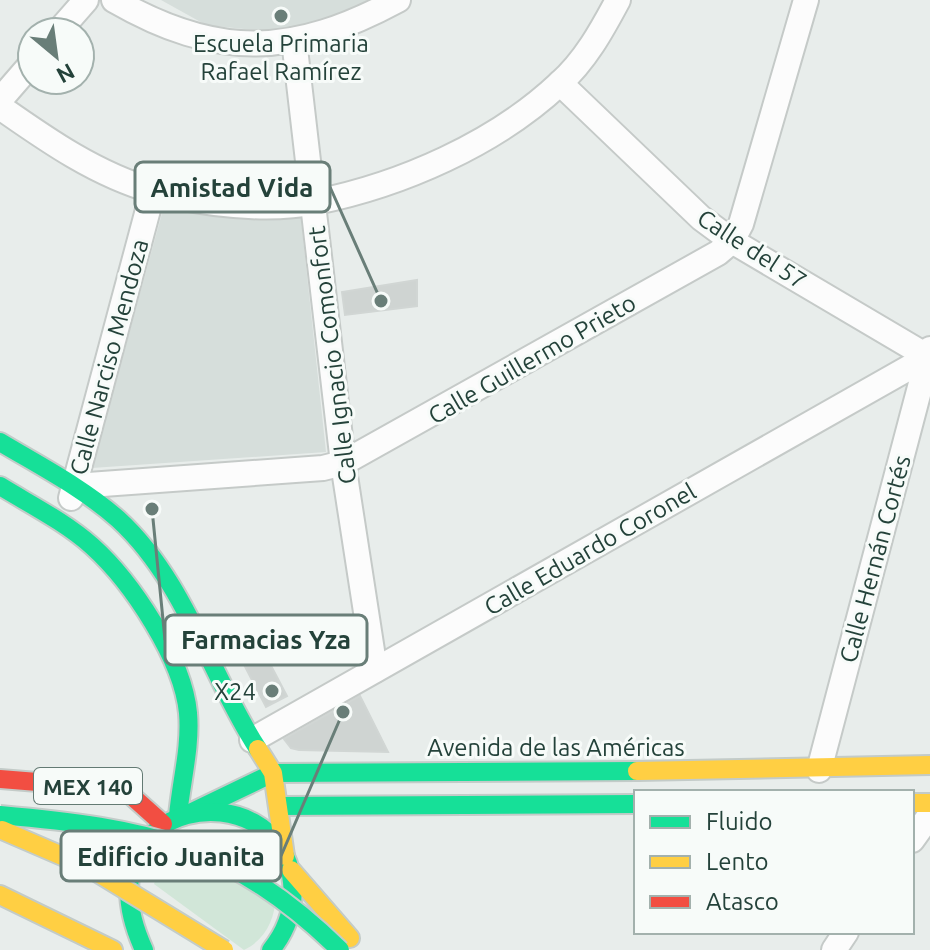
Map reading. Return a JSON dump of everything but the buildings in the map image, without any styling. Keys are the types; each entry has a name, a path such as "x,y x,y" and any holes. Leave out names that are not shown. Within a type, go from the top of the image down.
{"main road":[{"path":"0,442 75,486 119,520 147,552 194,626 252,740 273,773 294,904 283,937 271,950"},
{"path":"0,486 63,523 93,547 117,574 162,644 180,681 188,711 178,817 220,811 246,818 269,834 288,863 347,932 357,950"},
{"name":"Avenida de las Américas","path":"178,817 273,773 819,770 930,765"},
{"name":"MEX 140","path":"0,779 124,789 178,817 136,853 130,865 125,891 127,918 144,950"},
{"path":"0,807 28,782"},
{"path":"279,806 634,804"},
{"path":"0,815 53,819 199,850 254,875 307,914 340,950"},
{"name":"MEX 140","path":"0,830 42,844 129,887 224,950"},
{"path":"0,895 113,950"},
{"path":"112,907 165,941"}],"street":[{"path":"72,16 86,0"},
{"path":"114,0 157,25 203,40 251,44 294,40 334,29 398,0"},
{"path":"0,107 82,160 153,191 247,204 314,203 381,184 448,157 515,118 560,83 597,39 618,0"},
{"path":"732,241 741,224 806,0"},
{"name":"Calle Ignacio Comonfort","path":"294,40 343,463 375,670"},
{"path":"0,100 16,82"},
{"name":"Calle del 57","path":"560,83 701,218 732,241 929,355"},
{"name":"Calle Narciso Mendoza","path":"63,523 153,191"},
{"name":"Calle Guillermo Prieto","path":"75,486 323,468 343,463 704,261 732,241"},
{"name":"Calle Eduardo Coronel","path":"252,740 929,355"},
{"name":"Calle Hernán Cortés","path":"819,770 929,355"},
{"path":"914,837 930,815"}],"shaded area":[{"name":"Escuela Primaria Rafael Ramírez","path":"161,0 401,0 301,35 206,25"},
{"path":"164,206 300,210 326,452 92,468"}],"green space":[{"path":"212,833 238,838 252,846 263,857 275,885 273,916 267,929 244,950 154,884 163,864 176,850 191,840"}],"traffic: fast":[{"path":"0,442 90,497 118,519 141,543 179,599 258,749"},
{"path":"0,486 59,521 92,546 139,600 166,646 184,692 189,726 178,816"},
{"path":"192,812 273,773 637,771"},
{"path":"279,806 634,804"},
{"path":"144,950 129,898 135,858 156,830 187,815 221,813 254,823 279,846 292,882 292,901 285,927 271,950"},
{"path":"0,815 100,827 143,835 184,848 223,864 262,886 300,914 340,950"}],"traffic: slow":[{"path":"258,749 273,773 285,856"},
{"path":"637,771 930,765"},
{"path":"914,803 930,803"},
{"path":"2,830 90,868 224,950"},
{"path":"291,870 350,938"},
{"path":"0,895 113,950"}],"traffic: jam":[{"path":"0,779 124,789 163,824"}],"place":[{"name":"Escuela Primaria Rafael Ramírez","path":"281,16"},
{"name":"Amistad Vida","path":"381,301"},
{"name":"Farmacias Yza","path":"152,509"},
{"name":"X24","path":"272,691"},
{"name":"Edificio Juanita","path":"343,712"}]}
